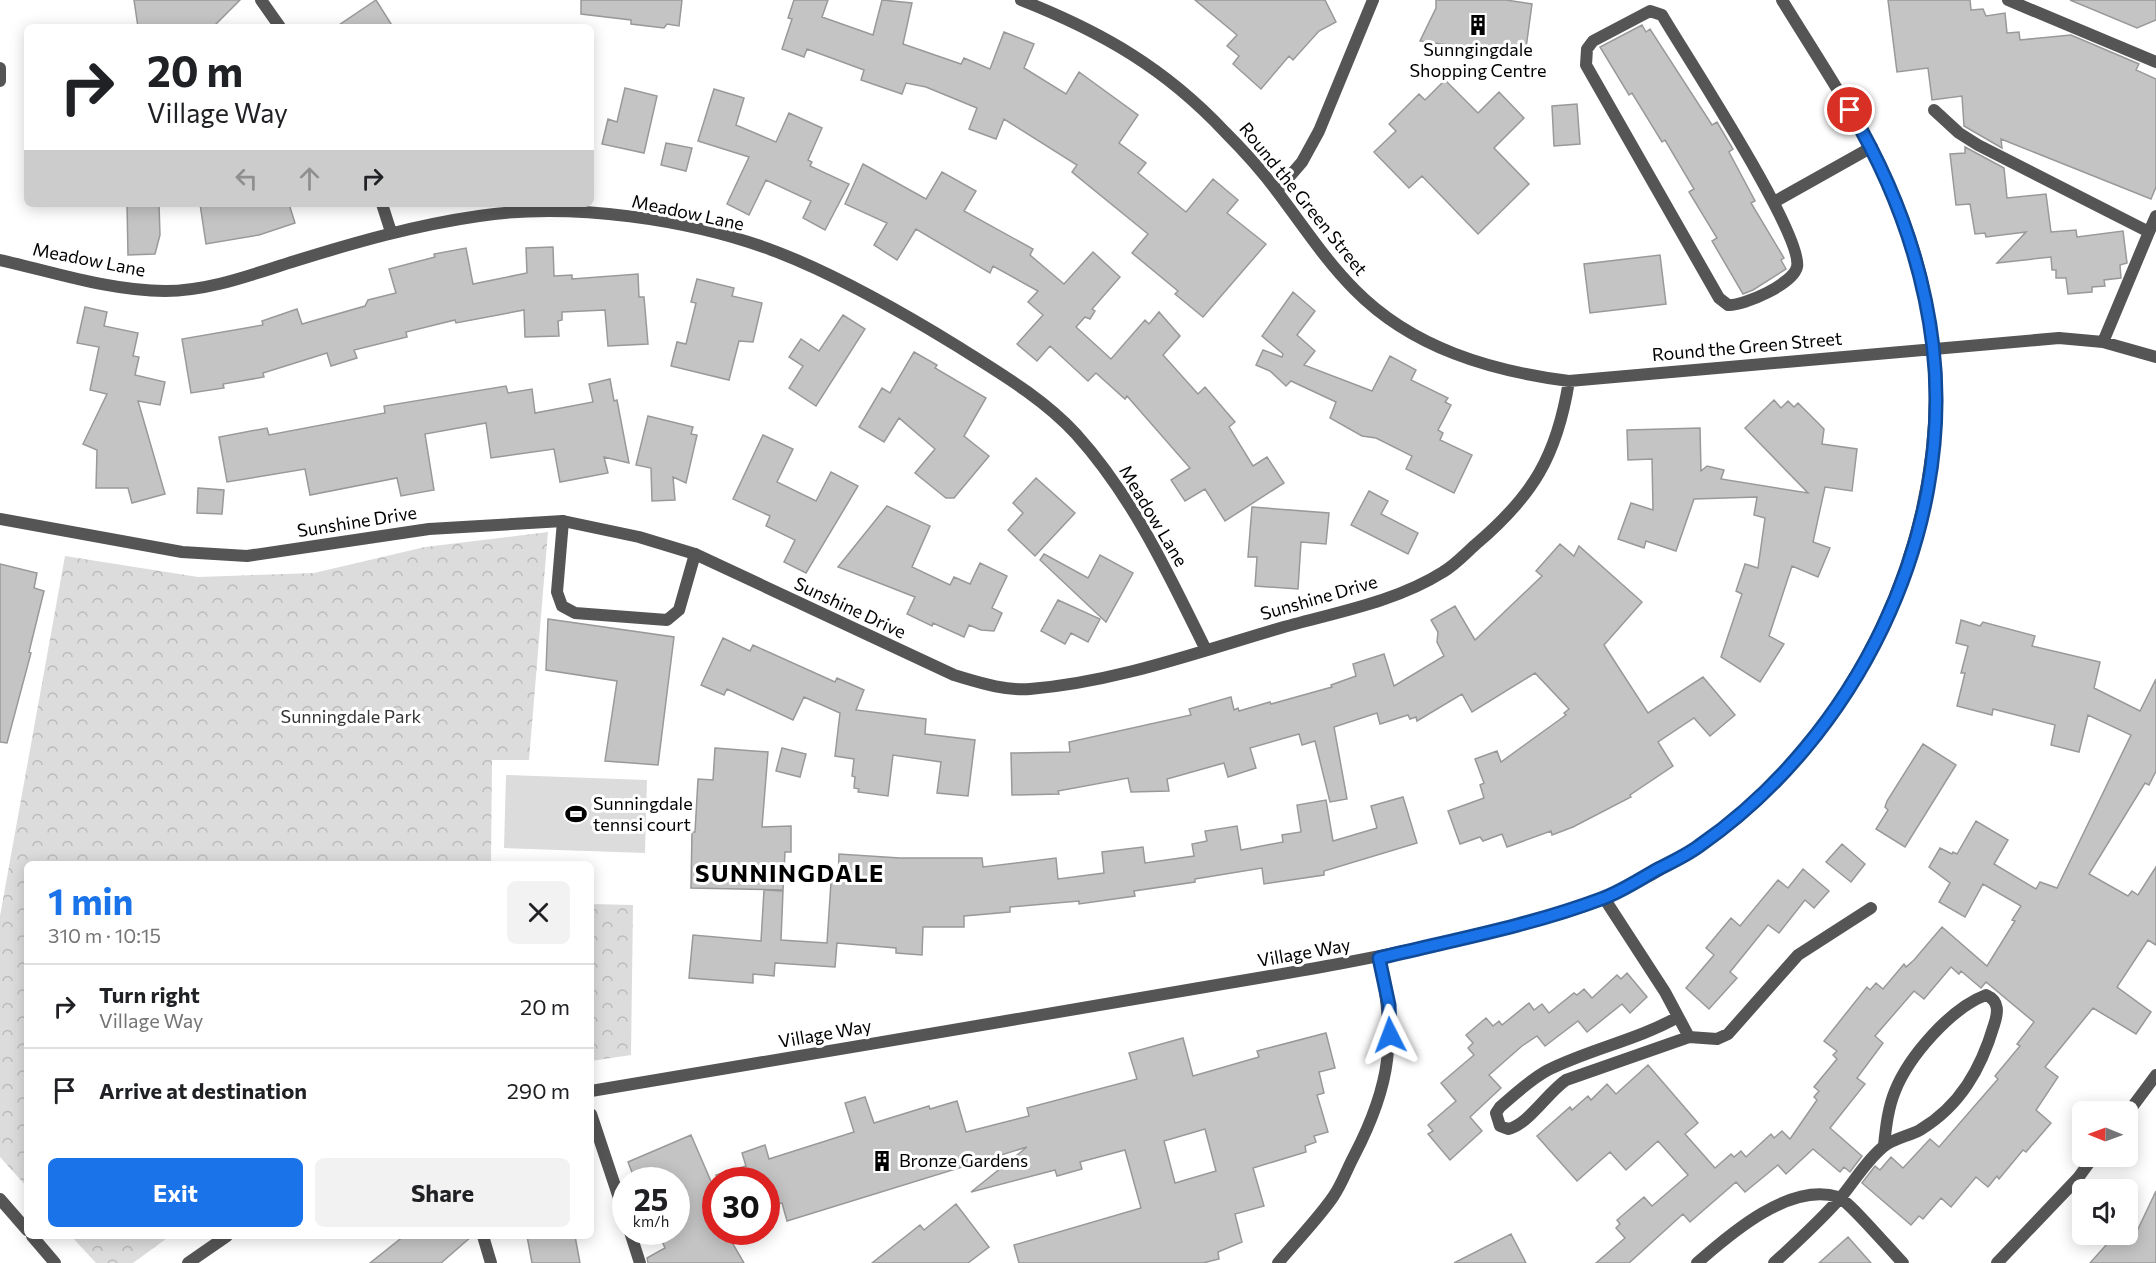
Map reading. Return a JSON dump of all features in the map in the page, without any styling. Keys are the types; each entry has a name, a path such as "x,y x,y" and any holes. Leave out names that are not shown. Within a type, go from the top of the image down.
{"street":[{"path":"261,0 278,24"},
{"name":"Round the Green Street","path":"1021,0 1074,21 1122,46 1180,88 1225,131 1277,191 1326,258 1356,291 1391,320 1449,353 1483,365 1521,375 1569,381 2059,338 2103,342 2156,357"},
{"path":"1277,191 1302,162 1319,131 1373,0"},
{"name":"Village Way","path":"594,1090 1379,958 1524,923 1604,898 1698,847 1762,796 1808,744 1856,677 1889,616 1912,550 1926,492 1935,415 1933,348 1920,277 1905,223 1872,147 1782,0"},
{"path":"2008,0 2156,62"},
{"path":"1650,11 1662,15 1774,202 1794,248 1797,267 1792,277 1746,303 1728,305 1719,298 1586,64 1587,50 1593,41 1643,13 1650,11"},
{"path":"0,68 0,81"},
{"path":"1934,110 1959,134 1978,145 2149,232"},
{"path":"1774,202 1872,147"},
{"path":"382,207 391,232"},
{"name":"Meadow Lane","path":"0,260 122,287 166,291 206,287 391,232 482,215 561,211 643,219 713,234 776,252 864,293 1011,380 1074,432 1122,493 1161,558 1206,650"},
{"path":"2103,342 2156,216"},
{"name":"Sunshine Drive","path":"0,519 182,552 247,556 429,529 563,520 639,537 695,554 954,675 994,687 1028,689 1088,681 1139,670 1400,594 1445,571 1502,523 1527,494 1545,465 1562,420 1569,381"},
{"path":"563,520 557,592 562,606 575,613 667,620 679,610 695,554"},
{"path":"1604,898 1689,1037"},
{"path":"1678,1017 1646,1034 1567,1062 1538,1076 1500,1107 1496,1113 1500,1126 1508,1128 1523,1122 1554,1088 1566,1080 1689,1037 1718,1039 1728,1034 1798,955 1870,908"},
{"path":"1278,1263 1334,1196 1367,1130 1384,1080 1390,1035 1389,1005 1379,958"},
{"path":"1774,1263 1840,1197 1884,1145 1911,1135 1930,1124 1949,1108 1969,1085 1981,1064 1998,1015 1997,1004 1993,998 1986,995 1967,1004 1943,1023 1914,1059 1896,1089 1887,1116 1884,1145"},
{"path":"2137,1101 2156,1075"},
{"path":"594,1123 612,1177"},
{"path":"1997,1263 2086,1167"},
{"path":"1697,1263 1761,1215 1789,1198 1810,1194 1840,1197 1903,1263"},
{"path":"0,1199 24,1227"},
{"path":"35,1239 55,1263"},
{"path":"188,1263 223,1239"},
{"path":"484,1239 490,1261"},
{"path":"634,1245 640,1263"}],"green space":[{"name":"Sunningdale Park","path":"548,532 529,760 492,760 491,861 24,861 24,1184 0,1157 0,916 65,556 198,577 314,573 425,547"},
{"name":"Sunningdale tennsi court","path":"506,775 647,780 645,853 504,848"},
{"path":"594,904 633,905 631,1055 594,1061"},
{"path":"74,1239 166,1239 133,1263 96,1263"}],"building":[{"path":"134,0 240,0 216,24 138,24"},
{"path":"376,0 391,24 340,24"},
{"path":"581,0 682,0 679,26 667,24 664,28 631,24 631,20 581,14"},
{"path":"794,0 828,0 822,17 873,35 882,0 912,3 903,44 961,64 964,58 990,69 1004,32 1034,44 1024,68 1066,94 1079,72 1138,115 1119,143 1146,163 1138,173 1186,212 1213,179 1238,200 1227,213 1266,244 1203,317 1175,294 1178,291 1132,253 1148,234 1072,172 1077,165 1004,119 996,139 969,129 977,108 926,87 906,83 902,94 861,80 864,70 807,49 804,57 782,49 792,19 788,18"},
{"path":"1195,0 1325,0 1336,22 1319,31 1293,60 1289,56 1261,89 1233,64 1239,56 1227,46 1237,35"},
{"name":"Sunngingdale Shopping Centre","path":"1436,0 1506,0 1532,4 1526,48 1505,44 1504,53 1420,41 1436,8"},
{"path":"1888,0 1970,0 1971,10 1983,9 1986,16 2005,13 2007,33 2019,32 2020,40 2071,35 2139,64 2136,70 2156,79 2156,187 2151,199 2001,139 2002,148 1964,126 1962,96 1932,100 1928,68 1897,72"},
{"path":"2070,0 2156,0 2156,20 2137,28"},
{"path":"1642,25 1646,32 1650,29 1712,125 1717,122 1733,149 1729,152 1755,201 1751,203 1784,258 1781,260 1786,269 1743,294 1712,241 1717,238 1689,192 1694,189 1665,140 1662,142 1632,93 1629,95 1600,47"},
{"path":"1445,80 1478,113 1499,92 1524,118 1494,148 1529,184 1478,234 1422,176 1409,188 1374,152 1396,131 1389,124 1419,94 1425,100"},
{"path":"625,88 657,96 644,153 602,144 608,119 617,122"},
{"path":"714,89 744,98 736,125 776,142 789,113 822,128 808,160 812,162 810,166 849,184 825,230 803,218 811,201 766,180 749,215 727,204 749,157 698,141"},
{"path":"1577,104 1580,144 1554,146 1552,106"},
{"path":"666,143 692,148 686,171 661,165"},
{"path":"1965,147 2004,168 2007,198 2046,194 2051,232 2076,230 2077,237 2123,231 2127,263 2120,265 2121,278 2104,280 2105,286 2092,287 2092,292 2068,294 2066,278 2056,278 2056,270 2052,270 2051,257 1997,263 2026,232 1986,237 1985,233 1975,234 1970,204 1956,205 1950,154 1965,153"},
{"path":"863,164 926,199 942,172 976,191 964,211 1033,249 1030,255 1064,284 1093,252 1120,277 1092,309 1095,311 1090,319 1085,317 1076,327 1111,359 1145,320 1149,324 1159,312 1180,336 1163,355 1198,394 1205,387 1235,422 1229,427 1253,466 1267,457 1284,483 1225,521 1205,489 1185,501 1171,480 1190,468 1127,396 1125,399 1096,373 1088,381 1050,346 1037,361 1017,344 1043,315 1028,302 1038,291 993,266 990,273 916,229 897,260 874,245 887,223 845,204"},
{"path":"127,207 159,207 160,235 155,254 128,255"},
{"path":"200,207 290,207 295,223 259,235 206,244"},
{"path":"553,247 554,276 572,275 572,279 638,274 639,297 644,297 648,344 608,346 605,310 562,312 562,320 558,321 559,336 525,337 524,310 456,323 455,320 406,332 407,337 354,350 357,358 331,366 327,353 263,373 264,377 223,384 224,388 191,393 182,339 263,325 262,321 297,309 302,324 365,306 368,300 396,293 389,269 435,257 434,254 466,248 473,284 527,273 526,248"},
{"path":"1660,255 1666,304 1590,313 1584,264"},
{"path":"697,279 734,288 732,296 762,303 753,342 739,341 729,380 671,366 677,342 686,344 696,303 691,302"},
{"path":"1293,292 1315,311 1297,335 1315,351 1304,365 1372,391 1390,356 1416,370 1411,380 1448,398 1445,402 1451,405 1438,430 1443,433 1440,440 1472,455 1454,493 1406,469 1412,456 1376,438 1362,436 1330,418 1336,402 1291,381 1286,386 1270,371 1256,365 1263,350 1282,357 1283,354 1262,336"},
{"path":"85,307 107,312 104,326 138,333 133,356 139,357 135,375 165,382 160,405 138,401 165,494 132,503 128,488 96,488 97,450 83,444 107,394 90,390 99,347 77,343"},
{"path":"843,315 865,329 816,406 789,388 803,366 789,357 801,339 819,351"},
{"path":"914,352 937,365 935,368 986,398 964,436 989,456 954,498 946,498 915,473 935,449 899,418 884,442 859,427 882,388 890,393"},
{"path":"610,379 614,401 617,400 629,463 604,457 608,473 560,482 554,449 491,458 486,423 425,434 434,490 401,496 397,478 310,495 305,469 227,482 219,437 267,428 269,435 385,413 384,406 506,386 508,393 532,389 535,413 593,402 589,384"},
{"path":"1774,400 1781,408 1788,401 1794,407 1798,403 1824,429 1822,444 1857,449 1852,491 1825,487 1813,542 1830,548 1818,577 1792,566 1769,636 1784,644 1760,682 1721,657 1742,594 1736,591 1745,564 1758,568 1765,518 1754,515 1757,497 1694,499 1676,551 1646,541 1644,548 1618,539 1631,503 1653,510 1652,459 1628,460 1627,430 1700,428 1701,471 1707,466 1724,470 1721,479 1808,493 1745,428"},
{"path":"648,416 693,427 691,434 697,435 686,483 673,477 675,500 652,501 651,468 636,465"},
{"path":"763,435 793,449 777,482 816,501 831,472 858,486 806,573 784,562 795,540 766,526 770,516 733,499"},
{"path":"1036,478 1075,513 1035,556 1008,530 1023,513 1013,503"},
{"path":"198,488 224,490 222,514 197,513"},
{"path":"1369,491 1388,501 1381,514 1418,533 1408,554 1351,525"},
{"path":"887,506 930,526 912,567 950,585 954,577 970,584 980,563 1007,576 992,608 1002,613 994,631 981,630 969,625 964,637 933,623 932,626 907,614 915,597 838,567"},
{"path":"1252,507 1329,513 1326,544 1301,542 1298,589 1255,586 1257,557 1248,557"},
{"path":"1560,544 1574,556 1579,546 1642,602 1604,645 1648,713 1703,677 1735,715 1710,736 1694,718 1658,742 1673,766 1630,795 1631,797 1573,827 1552,835 1551,831 1507,847 1502,834 1483,841 1480,837 1460,844 1448,811 1484,798 1480,785 1484,783 1475,759 1497,751 1501,762 1566,715 1564,713 1569,709 1535,673 1472,712 1462,694 1417,721 1416,717 1410,719 1408,715 1380,724 1377,713 1334,727 1347,799 1330,802 1315,741 1302,745 1299,734 1250,748 1256,768 1228,777 1224,763 1167,779 1169,791 1131,792 1128,778 1058,791 1059,794 1012,795 1011,753 1070,752 1069,742 1191,715 1189,709 1231,697 1234,710 1238,708 1239,711 1270,702 1271,704 1332,687 1331,685 1356,676 1353,664 1384,654 1394,686 1444,656 1437,642 1438,632 1431,620 1455,606 1475,640 1542,576 1536,571"},
{"path":"1044,554 1088,578 1100,555 1133,573 1106,622 1040,560"},
{"path":"0,564 37,573 34,588 44,591 29,652 31,653 7,743 0,742"},
{"path":"1058,600 1100,619 1088,642 1071,633 1065,644 1041,631"},
{"path":"548,619 674,637 658,765 605,761 617,681 546,670"},
{"path":"1961,620 1980,626 1983,622 2035,636 2032,646 2100,662 2094,688 2140,711 2156,679 2156,771 2149,785 2145,783 2089,874 2128,896 2132,891 2138,895 2156,867 2156,945 2148,940 2117,987 2151,1012 2136,1034 2093,1008 2045,1067 2058,1077 2036,1110 2051,1123 2026,1152 2023,1150 1999,1179 1997,1176 1988,1187 1976,1177 1951,1207 1941,1198 1923,1219 1919,1216 1911,1225 1862,1183 1875,1166 1880,1170 1891,1157 1903,1168 1930,1139 1939,1147 1998,1079 1995,1076 2020,1046 2017,1044 2034,1022 1986,982 1981,988 1961,971 1959,974 1951,967 1924,999 1914,991 1875,1036 1883,1043 1857,1078 1865,1084 1830,1128 1862,1156 1850,1172 1844,1167 1840,1172 1813,1149 1786,1174 1778,1165 1745,1192 1736,1182 1690,1222 1683,1214 1629,1263 1596,1263 1625,1238 1616,1228 1620,1224 1617,1220 1644,1197 1652,1206 1688,1175 1658,1141 1626,1170 1610,1152 1577,1181 1537,1136 1570,1107 1572,1110 1588,1096 1591,1100 1607,1084 1616,1094 1648,1065 1698,1123 1685,1134 1715,1168 1731,1154 1734,1157 1741,1151 1746,1157 1771,1134 1774,1138 1782,1131 1790,1139 1817,1100 1814,1097 1819,1091 1814,1087 1837,1059 1833,1055 1837,1051 1824,1041 1867,987 1870,990 1876,983 1883,989 1904,964 1906,967 1914,960 1942,927 1987,966 2015,921 2012,920 2021,906 1983,884 1965,917 1939,902 1950,883 1929,867 1940,848 1957,854 1976,821 2008,840 1994,864 2036,889 2040,882 2057,888 2131,735 2088,715 2079,752 2051,745 2055,725 1993,709 1992,715 1957,706 1965,673 1961,673 1968,646 1956,643"},
{"path":"723,638 750,651 753,645 835,682 837,678 864,690 856,710 926,719 925,734 975,740 968,796 937,793 941,762 893,755 888,796 858,792 859,789 854,788 855,777 852,776 854,759 835,756 840,713 804,697 793,720 727,689 724,695 701,685"},
{"path":"1923,744 1956,765 1905,847 1876,829 1888,810 1885,807 1887,801"},
{"path":"715,748 768,752 762,827 791,826 791,852 785,852 783,890 691,888 692,832 695,832 698,779 713,780"},
{"path":"782,748 806,754 800,777 776,771"},
{"path":"1403,797 1417,843 1324,871 1324,875 1264,884 1262,868 1195,879 1195,882 1134,891 1135,896 1079,904 1079,901 1010,907 1010,912 964,916 964,927 923,927 922,955 896,953 896,948 837,943 835,967 775,963 774,976 753,974 753,983 689,978 693,935 761,941 764,890 783,891 781,940 827,943 831,882 838,882 839,854 900,858 982,858 983,867 1056,858 1058,879 1104,873 1102,852 1143,847 1145,863 1194,856 1192,844 1207,841 1205,831 1237,826 1241,850 1283,842 1282,835 1301,832 1297,805 1326,800 1333,841 1377,828 1371,806"},
{"path":"1842,844 1865,864 1851,882 1826,862"},
{"path":"1803,869 1829,891 1814,908 1805,900 1779,933 1768,925 1730,972 1737,978 1709,1009 1686,988 1714,955 1706,948 1731,918 1740,926 1778,880 1788,888"},
{"path":"1627,973 1647,997 1630,1013 1622,1004 1587,1032 1578,1021 1545,1046 1537,1036 1522,1046 1489,1075 1501,1088 1470,1117 1482,1131 1450,1160 1428,1134 1433,1131 1428,1125 1456,1101 1441,1083 1474,1055 1468,1048 1473,1043 1466,1035 1486,1018 1493,1026 1499,1021 1502,1025 1529,1003 1534,1010 1542,1004 1549,1013 1574,993 1577,995 1584,989 1592,998 1617,975 1621,979"},
{"path":"1326,1033 1335,1068 1319,1072 1324,1093 1317,1095 1328,1132 1314,1136 1316,1142 1305,1146 1306,1152 1253,1168 1264,1206 1235,1214 1242,1242 1218,1252 1219,1259 1203,1263 1019,1263 1014,1245 1141,1208 1125,1150 1080,1162 1082,1169 1057,1176 1055,1170 971,1192 1027,1147 787,1221 782,1203 780,1204 780,1167 743,1167 746,1166 742,1153 765,1145 769,1159 854,1132 845,1103 865,1097 874,1123 929,1106 930,1109 957,1101 966,1132 1029,1116 1027,1108 1137,1079 1129,1053 1183,1038 1193,1076 1259,1057 1257,1051","holes":["1205,1129 1216,1171 1175,1183 1164,1141"]},
{"path":"691,1135 705,1167 702,1167 702,1245 734,1245 744,1263 648,1263 647,1258 665,1248 664,1245 690,1245 690,1167 630,1167 628,1162"},
{"path":"2156,1191 2156,1263 2090,1263 2106,1245 2138,1245 2138,1229"},
{"name":"Bronze Gardens","path":"956,1204 989,1247 968,1263 872,1263 920,1225 924,1230"},
{"path":"1511,1234 1526,1263 1454,1263"},
{"path":"1848,1237 1871,1263 1819,1263"},
{"path":"400,1239 469,1239 441,1263 370,1263"},
{"path":"528,1239 576,1239 580,1263 532,1263"}],"place":[{"name":"Sunngingdale Shopping Centre","path":"1478,25"},
{"name":"Sunningdale tennsi court","path":"576,814"},
{"name":"Bronze Gardens","path":"882,1161"}],"district":[{"name":"SUNNINGDALE","path":"790,874"}],"route":[{"path":"1390,1035 1389,1005 1379,958 1524,923 1604,898 1698,847 1762,796 1808,744 1844,696 1889,616 1912,550 1929,481 1935,415 1933,348 1920,277 1905,223 1872,147 1850,110"}]}
